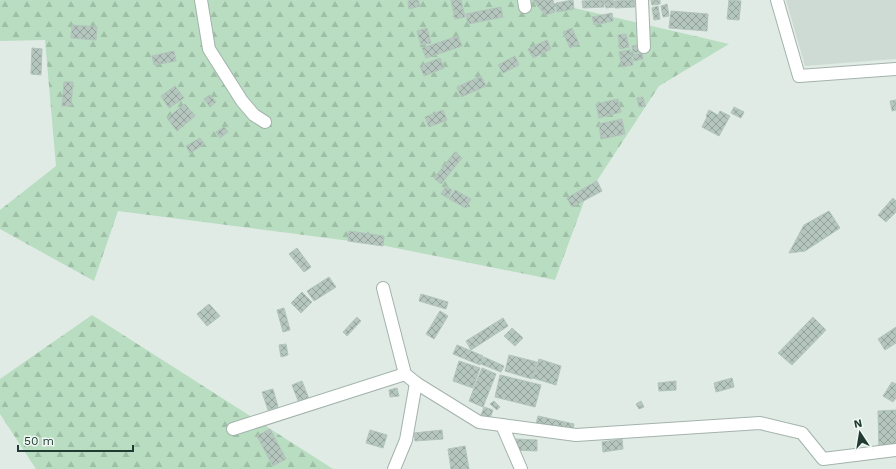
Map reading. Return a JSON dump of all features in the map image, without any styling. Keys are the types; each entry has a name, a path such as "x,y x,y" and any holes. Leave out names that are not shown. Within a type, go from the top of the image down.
{"street":[{"path":"201,0 209,49 242,101 254,115 265,122"},
{"path":"642,0 644,47"},
{"path":"777,0 799,76 896,69"},
{"path":"383,288 405,374 416,383 479,422 576,435 760,423 802,433 823,459 896,450"},
{"path":"232,429 405,374"},
{"path":"394,469 406,440 416,383"},
{"path":"502,425 520,469"}],"shaded area":[{"path":"786,0 896,0 896,59 805,66"}],"green space":[{"path":"0,0 540,0 729,44 659,86 585,199 555,280 381,245 118,211 94,281 0,229 0,210 56,166 45,40 0,41"},
{"path":"92,315 333,469 36,469 0,414 0,379"}],"building":[{"path":"418,0 420,6 409,9 408,1"},
{"path":"451,0 461,0 465,17 455,19"},
{"path":"533,0 553,0 555,12 545,15"},
{"path":"573,0 574,9 557,12 556,3"},
{"path":"604,0 604,7 583,8 582,1"},
{"path":"604,0 613,0 614,7 606,8"},
{"path":"634,0 635,7 615,8 614,1"},
{"path":"651,0 660,0 660,4 652,5"},
{"path":"729,0 741,1 739,20 727,19"},
{"path":"667,4 669,16 663,17 661,6"},
{"path":"658,6 660,19 654,20 652,8"},
{"path":"501,7 503,17 468,24 466,14"},
{"path":"671,11 708,14 707,31 669,28"},
{"path":"612,13 613,21 594,25 592,17"},
{"path":"72,25 97,27 96,40 71,38"},
{"path":"427,28 431,43 421,45 417,31"},
{"path":"572,28 579,44 570,48 563,32"},
{"path":"626,34 629,47 620,49 618,35"},
{"path":"458,36 462,46 426,58 422,48"},
{"path":"547,40 551,49 533,58 528,49"},
{"path":"642,44 643,51 633,53 632,46"},
{"path":"32,48 42,49 41,75 31,74"},
{"path":"630,50 633,65 622,67 619,52"},
{"path":"174,51 176,61 154,65 152,56"},
{"path":"642,53 643,59 634,61 633,55"},
{"path":"515,56 519,65 503,73 498,65"},
{"path":"440,58 444,68 424,76 420,66"},
{"path":"481,76 486,86 461,97 457,87"},
{"path":"64,82 73,82 71,106 62,106"},
{"path":"175,86 184,98 169,108 161,96"},
{"path":"210,95 216,102 210,107 204,99"},
{"path":"643,97 645,106 639,107 637,98"},
{"path":"618,99 621,112 599,118 596,104"},
{"path":"896,100 896,110 892,111 890,101"},
{"path":"185,104 195,116 177,131 167,118"},
{"path":"734,107 744,112 741,118 731,113"},
{"path":"443,110 447,120 429,127 425,117"},
{"path":"709,110 718,115 720,111 730,116 719,136 702,127"},
{"path":"622,119 625,134 601,139 599,124"},
{"path":"224,127 228,132 220,138 216,132"},
{"path":"200,138 204,144 190,153 186,146"},
{"path":"455,152 462,158 441,184 434,178"},
{"path":"597,181 602,191 572,207 567,198"},
{"path":"446,186 452,190 448,198 441,194"},
{"path":"455,190 471,199 466,208 449,199"},
{"path":"893,198 896,201 896,212 886,222 878,215"},
{"path":"829,211 840,228 805,251 789,253 804,225"},
{"path":"349,231 384,236 383,246 348,241"},
{"path":"297,248 311,267 304,272 289,254"},
{"path":"329,277 336,287 314,301 307,291"},
{"path":"302,292 312,302 301,313 291,303"},
{"path":"421,294 448,302 446,309 419,301"},
{"path":"209,304 220,316 207,326 197,314"},
{"path":"284,308 290,330 283,332 277,310"},
{"path":"440,311 448,316 434,339 426,334"},
{"path":"357,317 361,321 347,336 343,332"},
{"path":"813,317 826,330 792,365 778,353"},
{"path":"503,318 508,326 471,350 466,341"},
{"path":"896,327 896,343 885,350 878,339"},
{"path":"512,328 523,338 515,346 504,336"},
{"path":"286,344 288,355 281,357 279,345"},
{"path":"457,345 483,356 480,365 453,354"},
{"path":"509,355 537,362 532,379 505,371"},
{"path":"484,357 504,366 501,372 481,364"},
{"path":"539,359 561,366 556,385 533,378"},
{"path":"459,361 480,368 473,388 453,381"},
{"path":"482,368 496,374 483,407 469,401"},
{"path":"500,375 541,385 535,407 495,397"},
{"path":"732,378 734,387 716,392 714,383"},
{"path":"302,381 309,399 299,403 292,385"},
{"path":"676,381 676,390 659,391 658,383"},
{"path":"892,382 896,384 896,398 893,402 883,396"},
{"path":"397,388 399,396 390,397 389,390"},
{"path":"273,389 278,407 268,410 262,392"},
{"path":"494,401 500,407 497,410 490,404"},
{"path":"641,401 644,407 639,409 636,404"},
{"path":"484,407 493,410 490,418 481,415"},
{"path":"896,410 896,449 879,450 878,411"},
{"path":"538,416 574,424 572,432 536,424"},
{"path":"270,429 286,459 273,466 257,436"},
{"path":"370,430 387,435 383,448 366,443"},
{"path":"442,430 443,439 415,441 414,433"},
{"path":"515,439 537,440 537,451 514,450"},
{"path":"622,439 623,449 603,452 602,442"},
{"path":"465,446 469,469 451,469 448,449"}]}
